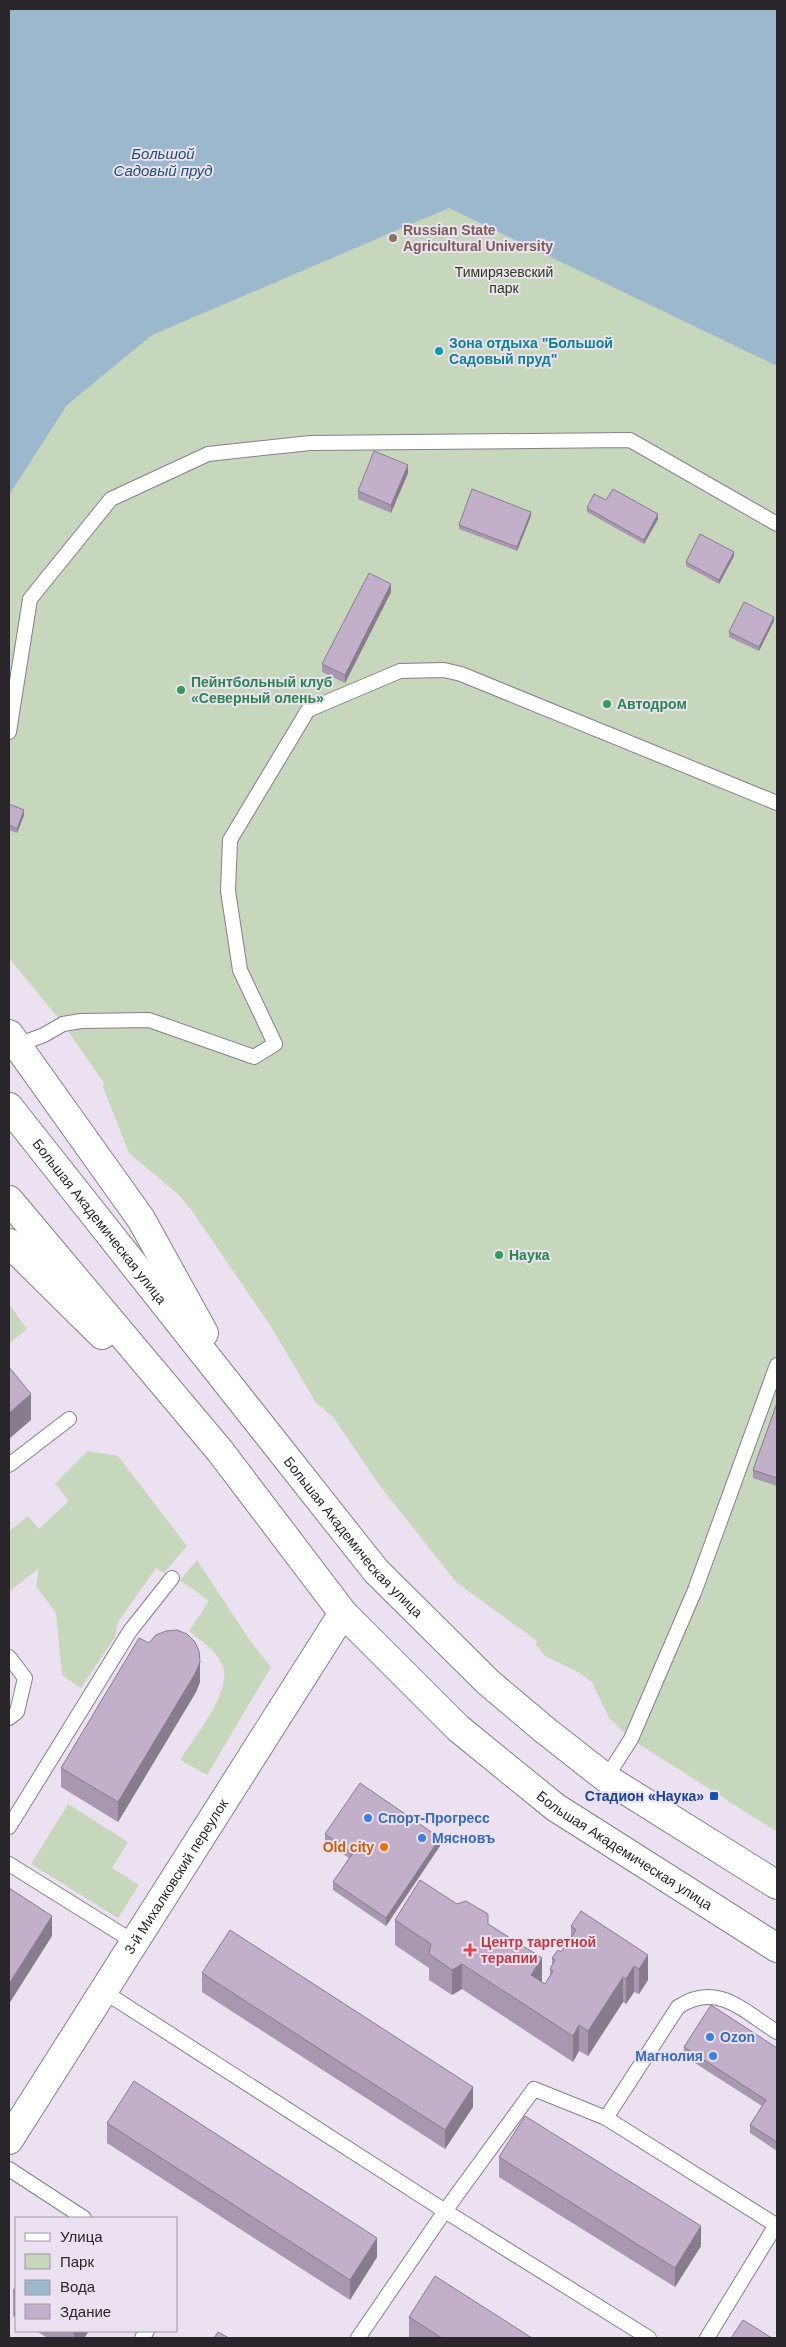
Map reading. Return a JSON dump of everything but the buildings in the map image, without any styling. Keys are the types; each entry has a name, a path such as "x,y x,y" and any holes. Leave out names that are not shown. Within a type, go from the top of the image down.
{"main road":[{"path":"13,1039 141,1219 243,1404"},
{"name":"Большая Академическая улица","path":"9,1107 376,1571 489,1683 606,1778 777,1885"},
{"name":"Большая Академическая улица","path":"9,1200 220,1451 344,1613 458,1728 555,1807 777,1948"},
{"path":"9,1243 220,1451"},
{"name":"3-й Михалковский переулок","path":"9,2140 344,1613"}],"lane":[{"path":"9,732 30,599 110,499 208,454 310,443 630,440 777,524"},
{"path":"13,1039 44,1035 64,1024 91,1020 149,1020 254,1057 275,1044 240,970 228,891 230,840 308,710 400,670 444,670 461,674 777,803"},
{"path":"606,1778 631,1739 695,1590 777,1365"},
{"path":"9,1465 69,1419"},
{"path":"9,1826 130,1631 172,1578"},
{"path":"9,1657 25,1678 17,1712 9,1718"},
{"path":"9,1864 134,1942"},
{"path":"103,1991 445,2211 650,2338"},
{"path":"606,2118 678,2007 690,1999 705,1995 722,1998 777,2032"},
{"path":"358,2338 445,2211 534,2090 606,2118 777,2225 707,2338"},
{"path":"9,2169 82,2217"}],"green space":[{"name":"Наука","path":"9,9 777,9 777,1832 631,1739 609,1718 592,1682 578,1672 545,1656 536,1645 537,1641 456,1582 380,1486 333,1417 316,1403 270,1325 192,1211 179,1195 129,1153 103,1087 104,1083 63,1024 9,958"},
{"path":"9,1304 27,1329 10,1343 9,1342"},
{"path":"88,1451 118,1456 187,1546 164,1573 156,1568 118,1622 115,1637 81,1688 62,1675 56,1613 36,1586 39,1568 9,1592 9,1531 28,1516 39,1529 69,1501 55,1484"},
{"path":"197,1560 251,1642 271,1667 207,1775 180,1760 218,1700 224,1675 222,1664 216,1654 189,1631 209,1601 180,1580"},
{"path":"68,1804 128,1842 112,1868 139,1885 118,1918 31,1864"}],"water":[{"name":"Большой Садовый пруд","path":"9,9 777,9 777,366 449,208 152,335 67,405 9,495"}],"place":[{"name":"Russian State Agricultural University","path":"393,238"},
{"name":"Зона отдыха \"Большой Садовый пруд\"","path":"439,351"},
{"name":"Пейнтбольный клуб «Северный олень»","path":"181,690"},
{"name":"Автодром","path":"607,704"},
{"name":"Наука","path":"499,1255"},
{"name":"Стадион «Наука»","path":"714,1796"},
{"name":"Спорт-Прогресс","path":"368,1818"},
{"name":"Мясновъ","path":"422,1838"},
{"name":"Old city","path":"384,1847"},
{"name":"Центр таргетной терапии","path":"470,1950"},
{"name":"Ozon","path":"710,2037"},
{"name":"Магнолия","path":"713,2056"}],"park label":[{"name":"Тимирязевский парк","path":"504,280"}]}
